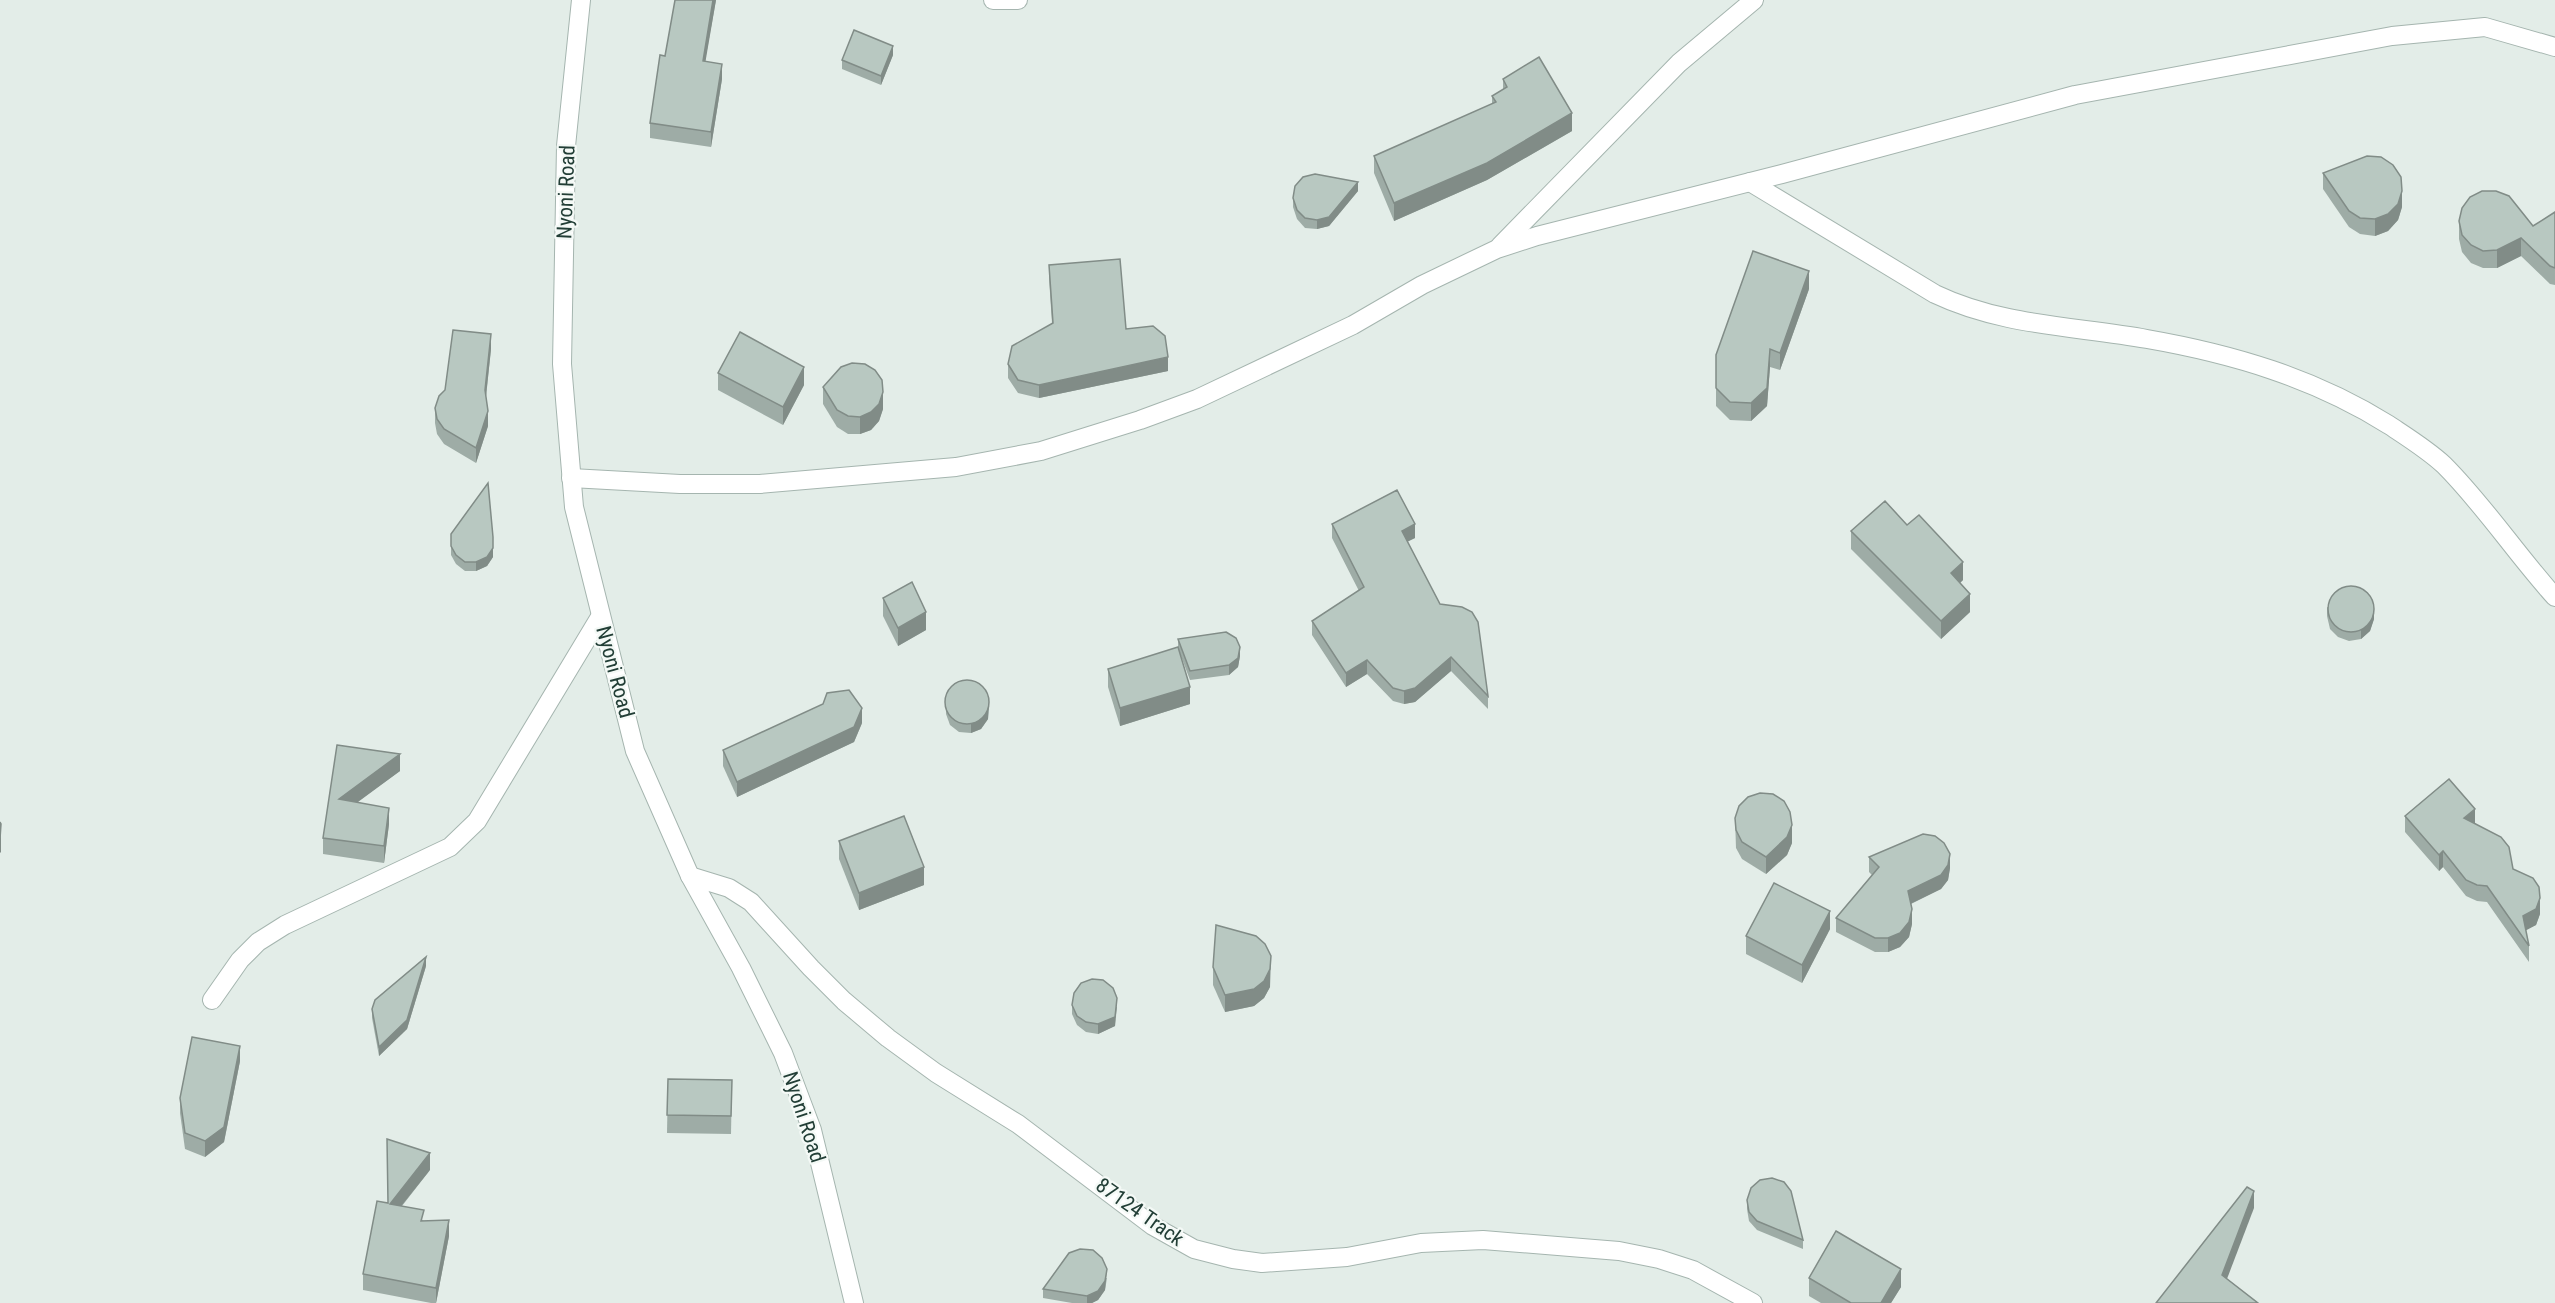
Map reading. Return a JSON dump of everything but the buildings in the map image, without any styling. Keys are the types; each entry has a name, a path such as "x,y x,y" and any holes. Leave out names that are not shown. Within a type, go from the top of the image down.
{"street":[{"name":"Nyoni Road","path":"581,0 566,146 562,353 574,507 635,751 690,876 741,968 783,1053 812,1130 854,1303"},
{"path":"993,0 1018,0"},
{"path":"1497,249 1679,63 1754,0"},
{"path":"571,478 680,484 760,484 956,467 1041,451 1140,420 1197,399 1353,325 1422,285 1497,249 1538,236 2075,95 2392,36 2485,27 2555,46"},
{"path":"1750,182 1935,294 1962,307 2028,322 2191,347 2290,375 2357,405 2442,463 2480,502 2511,545 2555,597"},
{"path":"212,1000 240,960 258,942 285,925 450,847 467,831 477,821 600,617"},
{"name":"87124 Track","path":"690,876 729,888 751,902 844,1001 888,1038 936,1073 1018,1124 1153,1226 1194,1249 1233,1259 1262,1263 1347,1257 1421,1243 1483,1240 1618,1251 1659,1259 1693,1270 1753,1303"}]}
